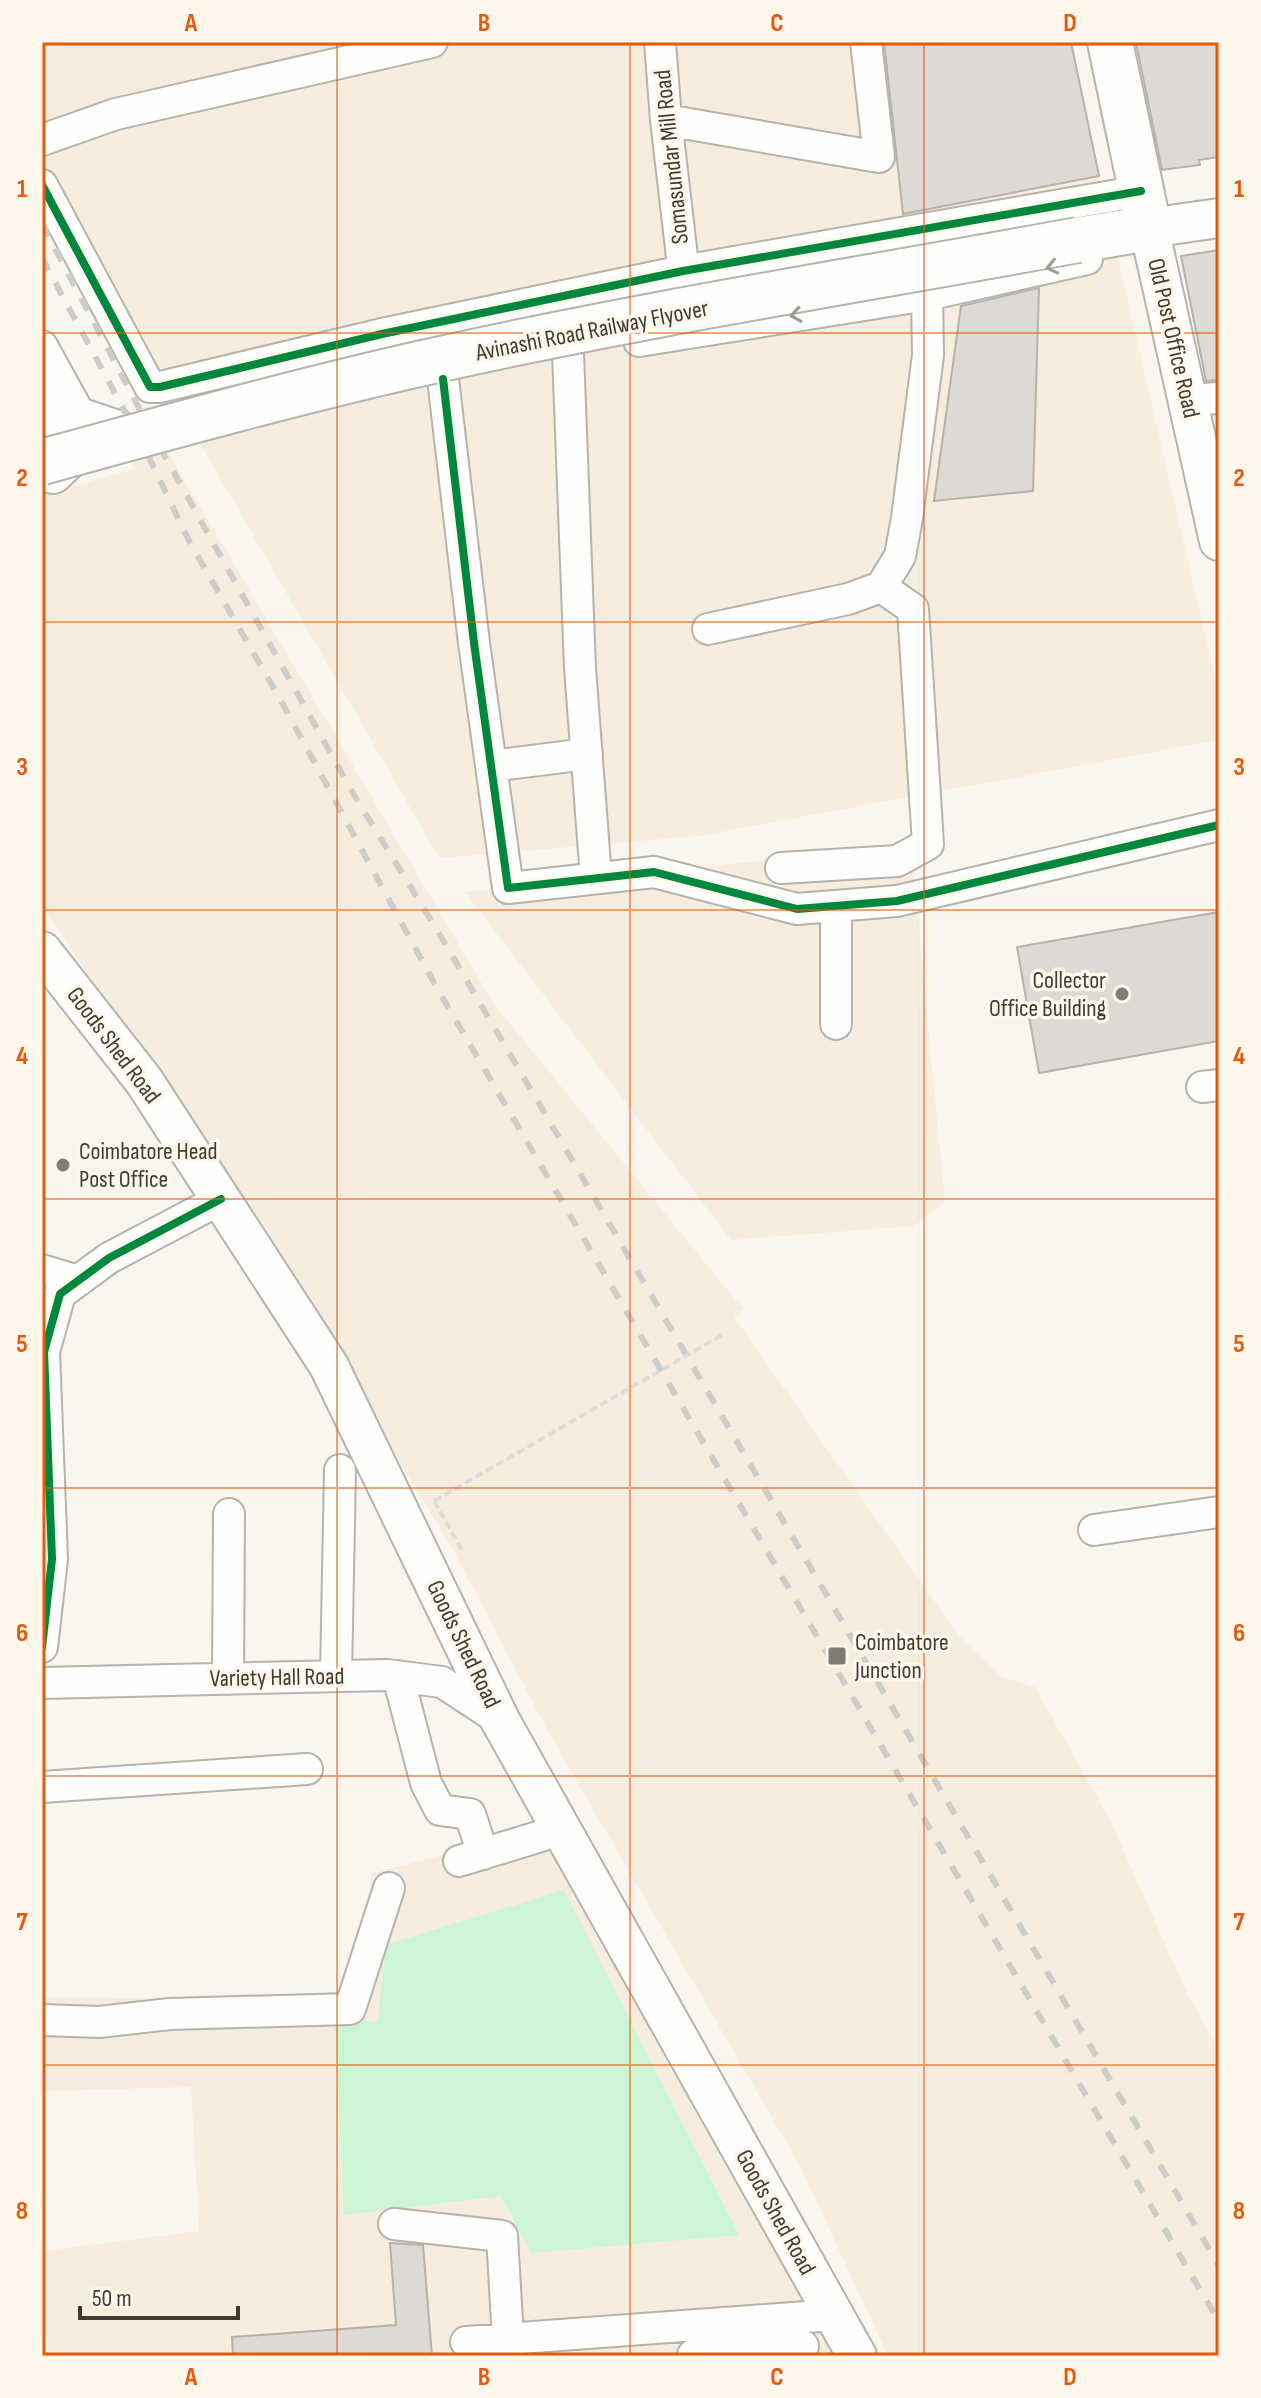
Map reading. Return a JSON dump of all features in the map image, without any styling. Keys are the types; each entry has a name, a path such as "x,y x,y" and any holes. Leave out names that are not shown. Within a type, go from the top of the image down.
{"highway":[{"path":"1087,42 1135,208"},
{"path":"1110,42 1135,208"},
{"name":"Avinashi Road Railway Flyover","path":"42,462 277,397 426,362 1076,230 1135,208"},
{"name":"Avinashi Road Railway Flyover","path":"42,440 443,337 652,296 1076,230"}],"main road":[{"path":"1135,208 1219,196"},
{"path":"1135,208 1219,218"},
{"name":"Old Post Office Road","path":"1135,208 1204,399 1219,541"},
{"path":"42,388 72,451 72,456 57,471 42,479"},
{"name":"Goods Shed Road","path":"42,951 144,1081 329,1366 500,1720 857,2356"}],"street":[{"path":"42,140 116,114 432,42"},
{"name":"Somasundar Mill Road","path":"660,42 679,302"},
{"path":"666,120 879,157 866,42"},
{"path":"42,185 150,387 182,383 382,334 679,302 927,295 1097,257 1135,208"},
{"path":"182,383 203,435 278,415 568,353 679,302 1135,208"},
{"path":"708,629 848,599 881,587 900,556 907,518 928,355 927,295"},
{"path":"42,346 79,413 121,427"},
{"path":"568,353 580,668 596,878"},
{"path":"443,379 508,888 654,872 797,909 897,901 1219,825"},
{"path":"781,868 897,861 928,844 913,609 881,587"},
{"path":"491,766 587,754"},
{"path":"836,906 836,1024"},
{"path":"42,1647 52,1559 44,1352 60,1294 109,1258 221,1199"},
{"path":"42,1270 78,1281"},
{"path":"336,1676 340,1470"},
{"path":"1094,1530 1219,1512"},
{"path":"228,1679 229,1514"},
{"path":"398,1676 426,1783 440,1810 470,1814 471,1857 541,1836"},
{"name":"Variety Hall Road","path":"42,1683 398,1676 442,1682 500,1720"},
{"path":"42,1787 307,1769"},
{"path":"42,2020 99,2022 170,2014 350,2009 389,1888"},
{"path":"394,2224 502,2236 517,2344"},
{"path":"466,2342 562,2345 693,2325 833,2315"},
{"path":"693,2325 693,2356 803,2346"}],"path":[{"path":"463,1552 434,1501 722,1335"}],"shaded area":[{"path":"42,42 1068,42 1219,695 1219,740 699,836 439,858 42,169"},
{"path":"163,444 494,1004 743,1309 734,1317 958,1635 1002,1677 1035,1687 1110,1820 1186,1991 1219,2050 1219,2356 888,2356 800,2166 551,1737 454,1552 252,1214 42,907 42,495 133,469 129,448"},
{"path":"911,845 945,1203 914,1226 731,1240 465,892"},
{"path":"553,1826 845,2356 49,2356 42,2307 42,2251 199,2231 191,2087 42,2091 42,1997 186,1999 358,2015 371,1874"}],"green space":[{"path":"564,1890 739,2235 531,2253 501,2196 344,2215 335,2022 378,2021 385,1945"}],"building":[{"path":"884,42 1071,42 1099,176 903,214"},
{"path":"1219,42 1219,157 1199,160 1200,165 1162,170 1136,43"},
{"path":"1219,250 1219,380 1206,381 1181,256"},
{"path":"1039,288 1033,491 934,501 961,306"},
{"name":"Collector Office Building","path":"1219,912 1219,1041 1039,1073 1017,947"},
{"path":"390,2243 423,2245 432,2356 233,2356 232,2337 396,2325"}],"railway":[{"path":"42,224 158,444 354,795 437,930 1219,2266"},
{"path":"42,258 144,447 189,541 280,699 438,990 1219,2322"}],"cycle path":[{"path":"42,185 150,387 382,334 683,271 1141,191"},
{"path":"443,379 474,643 508,888 654,872 797,909 897,901 1219,825"},
{"path":"42,1647 52,1559 44,1352 60,1294 109,1258 221,1199"}],"place":[{"name":"Collector Office Building","path":"1122,994"},
{"name":"Coimbatore Head Post Office","path":"63,1165"},
{"name":"Coimbatore Junction","path":"837,1656"}]}
